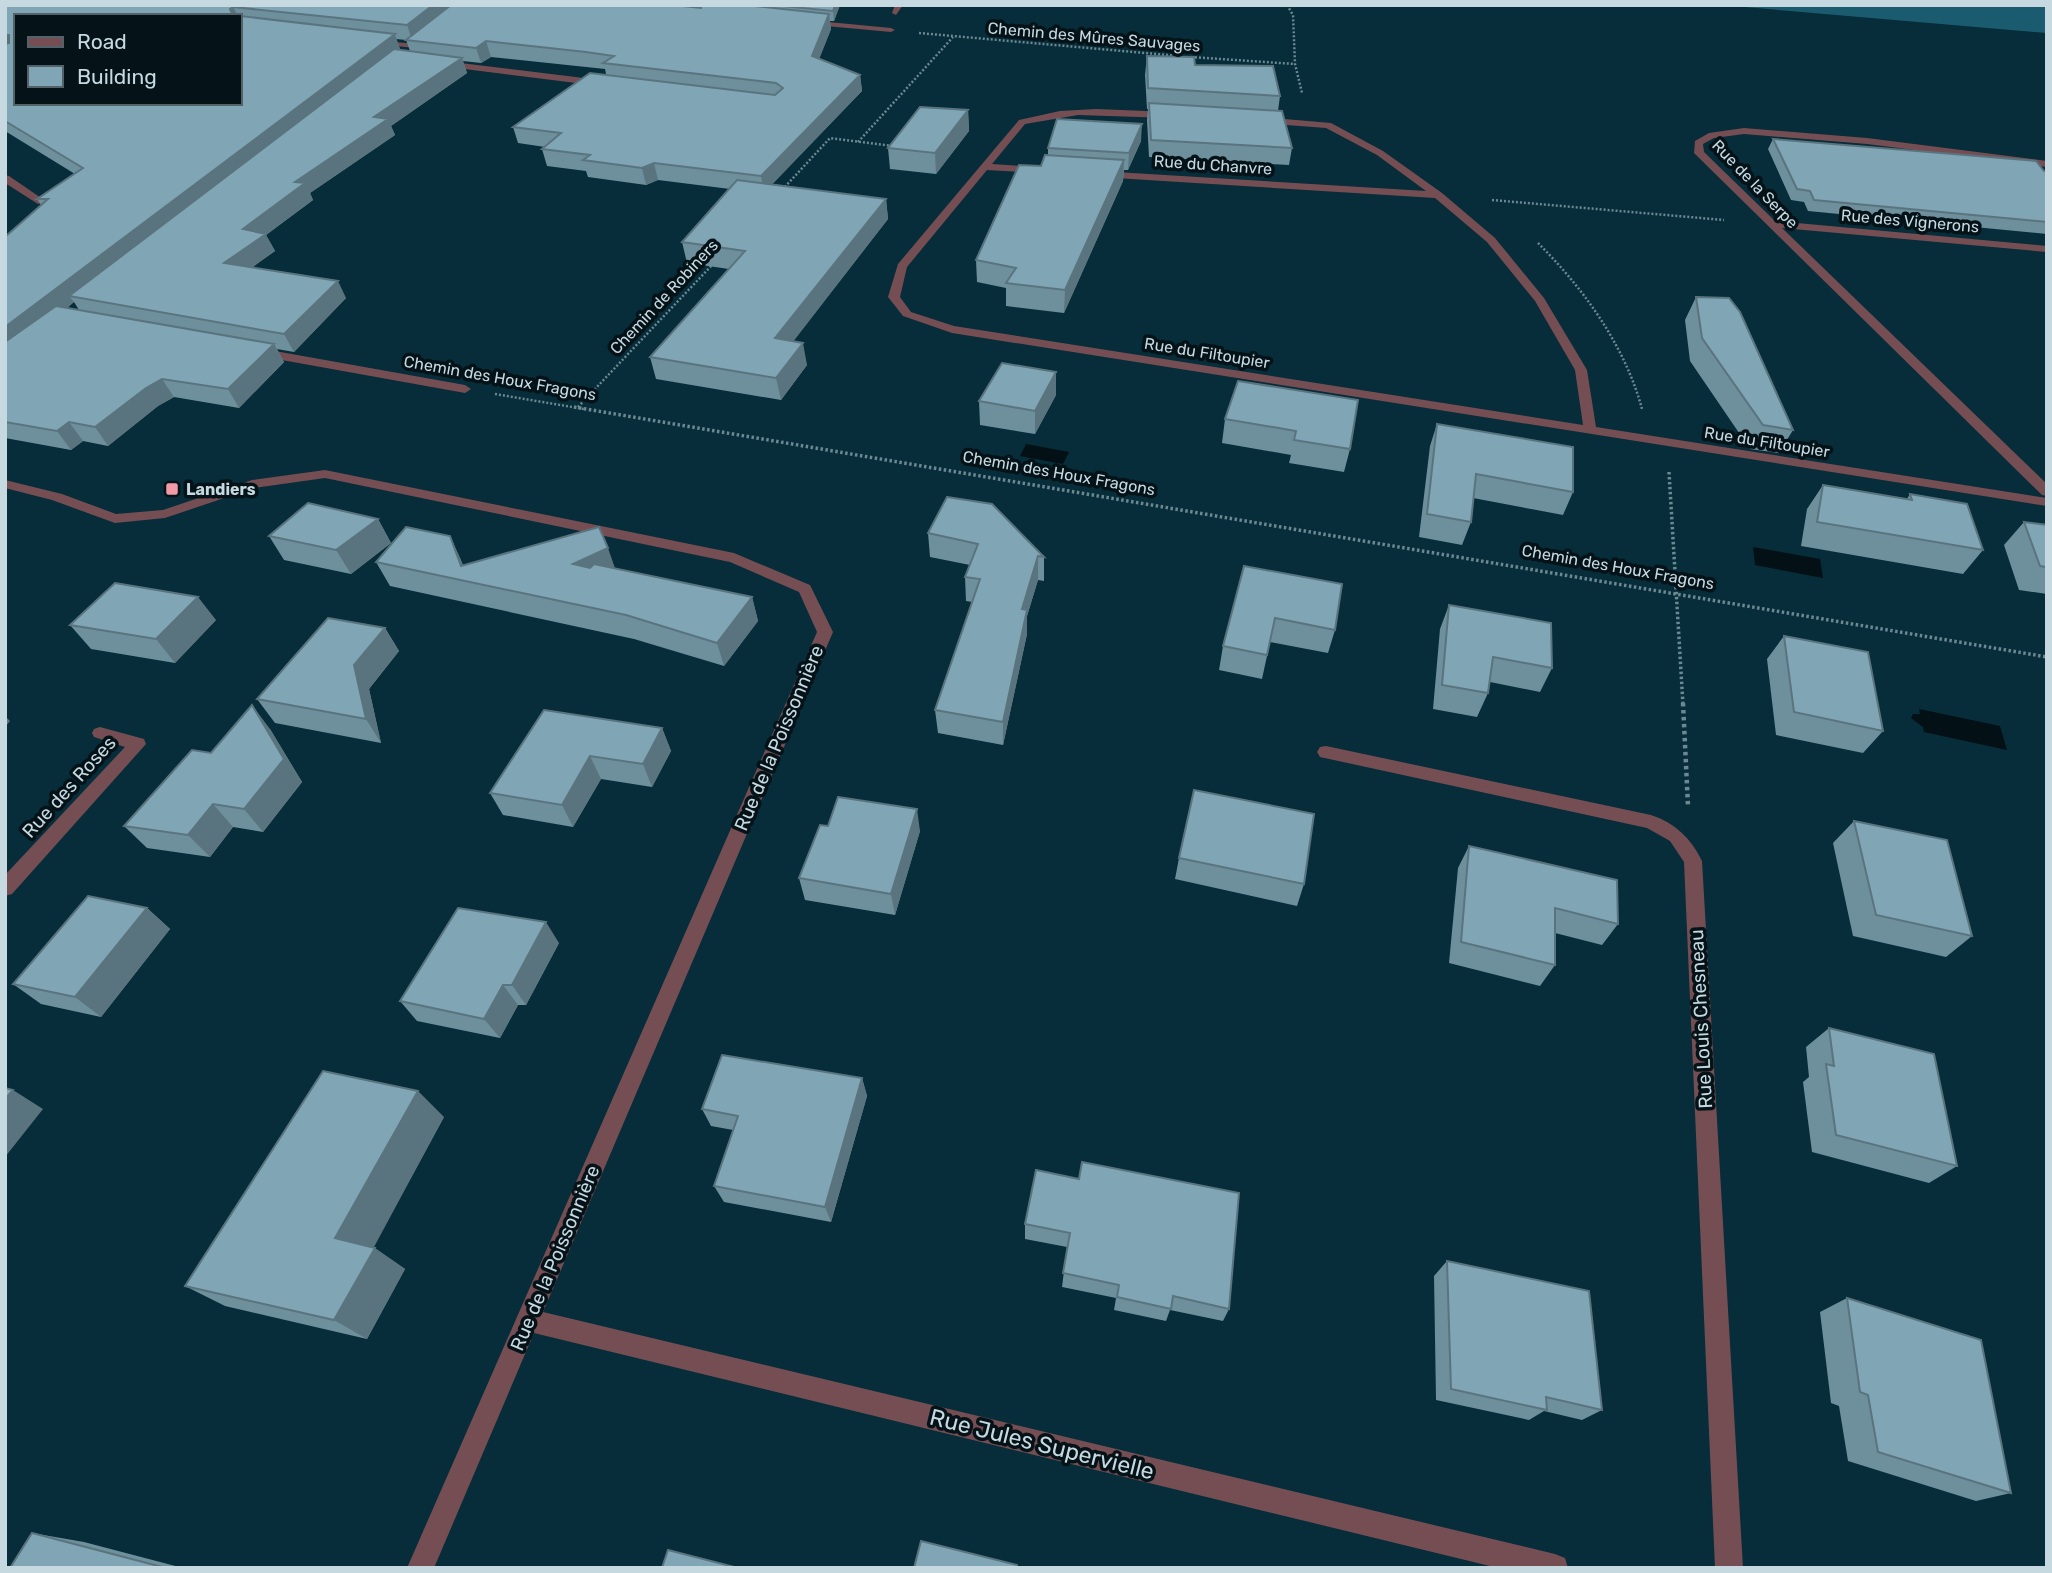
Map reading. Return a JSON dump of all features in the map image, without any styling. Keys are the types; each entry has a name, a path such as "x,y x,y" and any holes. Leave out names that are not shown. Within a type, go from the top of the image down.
{"street":[{"path":"798,21 891,30"},
{"path":"398,59 426,37"},
{"path":"365,40 416,46"},
{"path":"439,64 617,85"},
{"name":"Rue du Filtoupier","path":"1184,116 1077,110 1051,113 1022,122 902,266 894,297 907,314 952,328 2047,502"},
{"path":"1251,120 1328,125 1380,153 1438,195 1491,240 1540,300 1581,370 1590,430"},
{"name":"Rue de la Serpe","path":"2047,164 1881,143 1744,131 1712,135 1698,143 1699,153 2047,492"},
{"path":"985,167 1054,171"},
{"name":"Rue du Chanvre","path":"1081,173 1438,195"},
{"path":"5,178 41,202"},
{"name":"Rue des Vignerons","path":"1770,224 2047,249"},
{"name":"Chemin des Houx Fragons","path":"245,349 465,389"},
{"name":"Rue de la Poissonnière","path":"5,484 57,497 115,519 165,514 252,484 325,474 734,558 805,589 825,632 420,1568"},
{"name":"Rue des Roses","path":"5,888 138,744 100,733"},
{"path":"1326,752 1651,822 1676,836"},
{"name":"Rue Louis Chesneau","path":"1676,836 1693,861 1729,1568"},
{"name":"Rue Jules Supervielle","path":"528,1320 1555,1568"}],"path":[{"name":"Chemin des Mûres Sauvages","path":"891,30 1148,55 1295,64 1293,15 1287,5"},
{"path":"858,142 954,37"},
{"path":"774,198 830,138 898,147"},
{"path":"1438,195 1770,224"},
{"name":"Chemin de Robiners","path":"578,408 718,258"},
{"name":"Chemin des Houx Fragons","path":"465,389 2047,657"},
{"path":"1667,442 1689,802 1676,836"}],"shaded area":[{"path":"1721,5 2047,5 2047,33"},
{"path":"1026,444 1069,452 1063,464 1020,456"},
{"path":"1753,547 1820,559 1823,578 1755,565"},
{"path":"1919,709 2000,726 2007,750 1924,732 1923,727 1911,718 1913,714 1920,714"}],"building":[{"path":"5,5 433,5 407,25 233,7 230,9 232,14 14,14 14,105 242,105 242,16 395,34 5,327 5,237 48,199 37,199 83,168 5,121 5,44 9,43 9,35 5,35"},
{"path":"451,5 673,5 701,8 702,5 745,5 829,14 812,56 860,75 761,176 654,163 642,168 583,160 590,155 542,149 561,133 513,127 590,73 775,95 783,88 776,83 603,63 614,56 586,52 486,41 476,48 406,40"},
{"path":"773,5 835,5 833,11"},
{"path":"394,49 462,58 374,117 388,119 295,182 305,183 243,229 266,234 224,263 338,281 284,334 69,296"},
{"path":"1147,56 1194,57 1195,65 1273,66 1280,96 1148,88"},
{"path":"1149,103 1282,111 1292,148 1151,140"},
{"path":"920,107 968,110 935,153 888,148"},
{"path":"1057,119 1142,124 1129,153 1048,148"},
{"path":"1773,139 2036,161 2047,171 2047,222 1814,200 1810,191 1797,189"},
{"path":"1045,155 1124,160 1065,290 1006,283 1016,268 976,260 1019,165 1041,166"},
{"path":"737,180 886,199 775,338 803,343 776,378 650,357 745,251 682,242"},
{"path":"1696,297 1729,298 1740,312 1793,430 1763,425 1702,338"},
{"path":"56,306 274,344 228,389 162,379 95,427 69,422 57,431 5,422 5,342"},
{"path":"1002,363 1056,372 1035,411 979,401"},
{"path":"1238,381 1358,400 1350,449 1294,440 1296,431 1225,419"},
{"path":"1437,424 1573,447 1573,492 1476,474 1471,522 1427,514"},
{"path":"1823,485 1912,500 1910,494 1967,504 1983,550 1817,522"},
{"path":"947,497 992,504 1044,557 1038,556 1022,609 1027,610 1003,722 935,710 980,579 965,577 978,544 928,533"},
{"path":"308,503 378,519 336,550 269,536"},
{"path":"2024,522 2047,525 2047,567 2040,566"},
{"path":"406,527 450,536 461,566 599,527 608,548 573,564 590,568 594,564 752,597 717,643 626,615 376,562"},
{"path":"1244,566 1342,584 1335,630 1275,618 1267,655 1223,646"},
{"path":"115,583 198,597 156,639 70,625"},
{"path":"1449,605 1551,623 1552,668 1493,657 1488,693 1442,685"},
{"path":"328,618 385,628 354,665 366,719 257,699"},
{"path":"1784,636 1868,652 1883,731 1794,712"},
{"path":"252,705 284,759 244,809 213,804 188,835 124,826 192,750 211,753"},
{"path":"544,710 662,728 643,764 590,756 562,805 490,793"},
{"path":"1194,790 1314,814 1304,884 1179,858"},
{"path":"838,797 917,809 891,894 799,878 820,825 828,826"},
{"path":"1854,821 1947,840 1972,936 1876,915"},
{"path":"1469,846 1617,880 1618,924 1555,908 1555,965 1461,942"},
{"path":"88,896 147,908 75,997 13,984"},
{"path":"458,908 546,922 512,985 503,985 484,1019 400,1001"},
{"path":"1829,1028 1934,1054 1957,1166 1836,1135 1826,1064 1834,1066"},
{"path":"722,1055 862,1078 825,1207 714,1186 738,1116 702,1109"},
{"path":"323,1071 418,1091 335,1238 375,1248 334,1320 185,1286"},
{"path":"5,1088 13,1090 5,1099"},
{"path":"1082,1162 1239,1193 1229,1309 1173,1296 1171,1309 1117,1297 1119,1285 1063,1273 1070,1233 1025,1224 1036,1170 1079,1179"},
{"path":"1447,1261 1589,1291 1602,1410 1546,1397 1547,1410 1451,1389"},
{"path":"1847,1298 1981,1340 2011,1493 1878,1452 1868,1395 1860,1392"},
{"path":"32,1533 166,1568 10,1568"},
{"path":"921,1541 1017,1565 1016,1568 914,1568"},
{"path":"668,1550 738,1568 662,1568"}],"place":[{"name":"Landiers","path":"172,489"}]}
